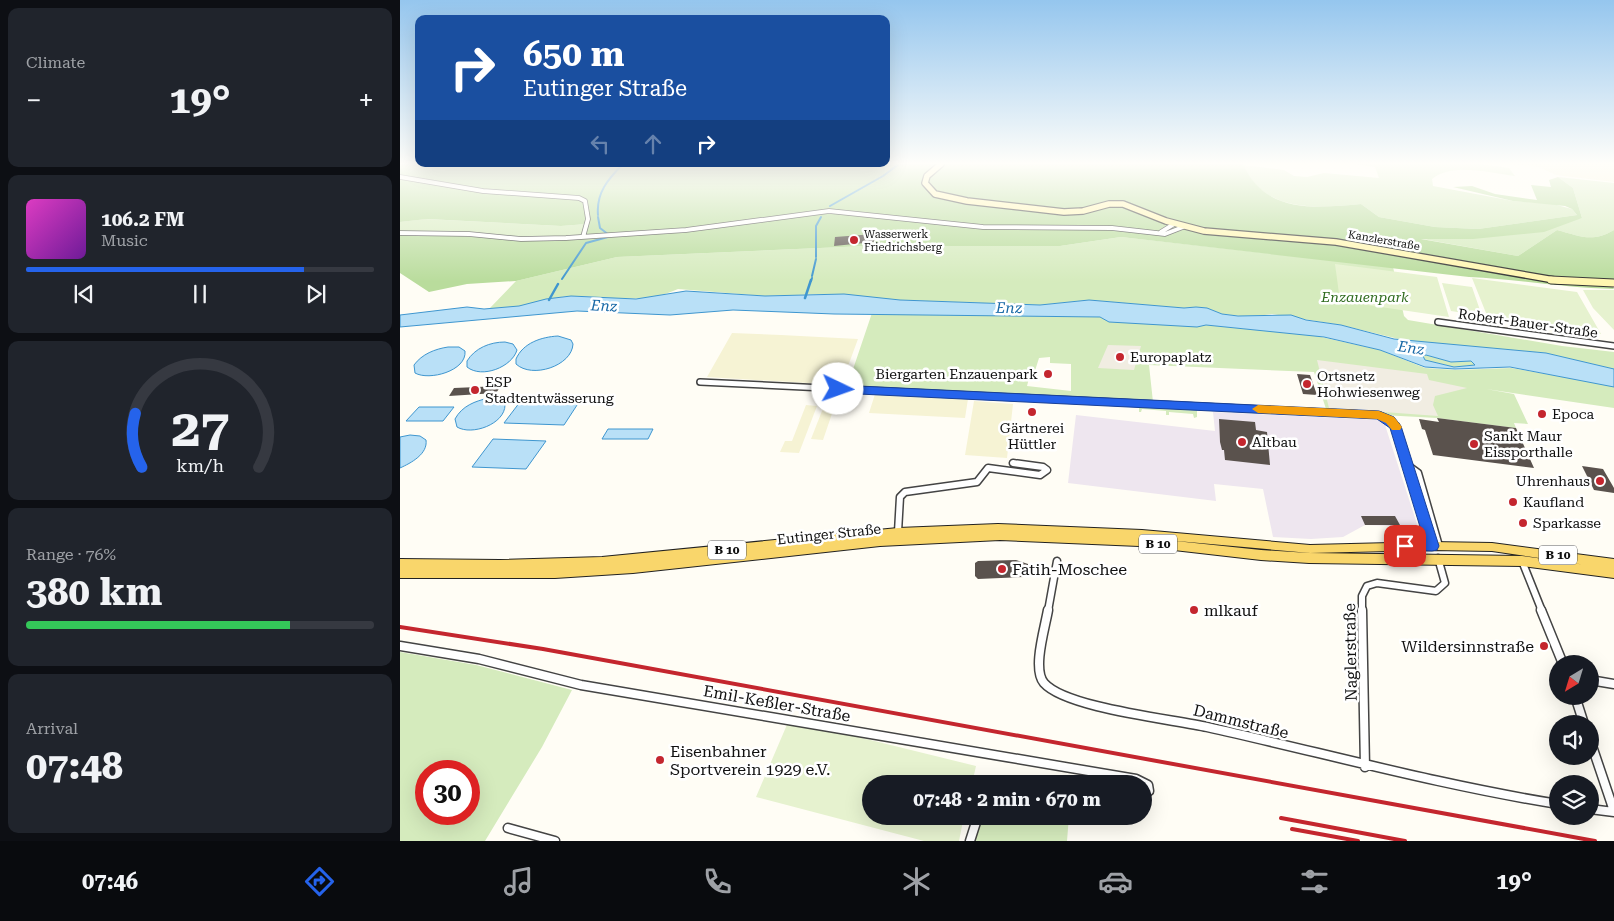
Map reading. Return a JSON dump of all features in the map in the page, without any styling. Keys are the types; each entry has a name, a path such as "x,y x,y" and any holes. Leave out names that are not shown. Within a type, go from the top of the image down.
{"main road":[{"path":"991,203 1064,212 1083,211 1109,204 1123,204 1183,227"},
{"name":"Kanzlerstraße","path":"1183,227 1211,232 1350,244 1557,280 1614,281"},
{"name":"Eutinger Straße","path":"400,564 500,565 602,562 898,532 1025,528 1142,534 1345,559 1442,558 1522,561 1614,573"},
{"name":"Eutinger Straße","path":"400,573 555,573 633,568 890,542 1000,536 1260,550 1435,546 1502,548 1614,564"},
{"path":"1435,546 1442,558"}],"street":[{"path":"583,237 587,229 589,213 586,203"},
{"name":"Kanzlerstraße","path":"400,233 469,234 521,239 583,237 686,230 829,211 958,226 1112,228 1166,234 1183,227"},
{"name":"Kanzlerstraße","path":"1152,232 1163,232 1174,224"},
{"path":"1586,280 1614,281"},
{"name":"Robert-Bauer-Straße","path":"1438,322 1614,346"},
{"path":"700,382 1379,415 1390,420 1396,426 1407,465 1418,473 1435,546"},
{"path":"898,532 900,497 905,492 977,482 988,468 1040,475 1047,470 1043,467 1024,466 1013,463"},
{"name":"Naglerstraße","path":"1365,767 1362,616 1364,590 1367,586 1377,583 1436,591 1445,583 1442,558"},
{"name":"Dammstraße","path":"1057,560 1039,657 1040,677 1050,689 1064,696 1207,727 1365,767 1511,798 1549,803"},
{"path":"1522,561 1559,655"},
{"name":"Emil-Keßler-Straße","path":"400,646 479,659 582,685 1112,775"},
{"path":"1599,682 1614,684"},
{"path":"1598,765 1614,812 1599,810"},
{"path":"970,841 975,825"},
{"path":"508,828 555,841"}],"shaded area":[{"path":"732,333 858,339 841,385 707,377"},
{"name":"Europaplatz","path":"1108,345 1141,346 1134,370 1098,368"},
{"path":"1317,360 1427,374 1429,380 1467,388 1435,396 1433,405 1438,416 1329,408"},
{"path":"829,393 839,393 823,440 811,439"},
{"path":"875,394 968,399 965,418 869,413"},
{"path":"974,401 1013,404 1007,458 965,455"},
{"path":"806,405 817,406 799,453 780,452 785,441 792,441"},
{"path":"1213,412 1381,420 1385,425 1418,527 1365,525 1343,537 1311,539 1273,537 1263,489 1214,484 1216,501 1068,483 1076,415 1215,431"}],"green space":[{"path":"400,203 1290,203 1310,206 1361,204 1379,217 1435,227 1478,229 1577,215 1572,209 1565,206 1536,203 1578,203 1582,218 1544,232 1473,239 1421,239 1518,256 1557,230 1579,236 1592,237 1614,230 1614,281 1609,282 1614,289 1469,277 1121,237 1060,246 866,246 617,257 516,281 467,284 429,292 400,273 400,233 521,239 583,237 587,224 561,226 427,219 400,222"},
{"path":"1291,203 1543,203 1572,209 1577,215 1478,229 1435,227 1379,217 1361,204 1310,206"},
{"path":"1578,203 1614,203 1614,230 1599,236 1586,237 1557,230 1518,256 1417,238 1582,218"},
{"path":"426,219 561,226 587,224 587,229 583,237 546,239 400,233 400,222"},
{"name":"Enzauenpark","path":"1121,237 1393,267 1404,316 1408,320 1562,346 1614,352 1614,369 1546,353 1407,341 1341,325 1272,314 1250,317 1222,314 1207,308 1184,308 1089,300 1040,305 900,300 828,294 765,296 678,289 652,297 566,296 524,306 489,309 516,281 617,257 866,246 1060,246"},
{"path":"1335,264 1437,277 1449,317 1340,301"},
{"path":"1472,278 1577,292 1601,334 1488,318"},
{"path":"1442,283 1472,287 1482,316 1451,311"},
{"path":"1583,290 1614,290 1614,330 1593,308"},
{"name":"Enzauenpark","path":"872,313 1100,317 1109,322 1206,325 1312,335 1380,350 1425,368 1456,370 1511,368 1614,386 1614,408 1486,389 1514,394 1528,424 1514,423 1516,428 1437,418 1327,412 1314,372 1149,365 1153,402 847,387","holes":["1050,357 1050,363 1071,364 1071,391 1027,386 1030,374 1034,374 1039,358"]},
{"path":"1426,355 1451,362 1471,361 1475,365 1454,367 1425,360 1423,356"},
{"path":"1139,406 1194,409 1197,410 1197,417 1194,418 1193,414 1169,412 1169,415 1166,415 1166,411 1142,409 1139,412"},
{"path":"400,652 476,665 572,690 542,747 485,841 400,841"},
{"path":"789,720 976,766 974,775 862,775 862,825 756,797"},
{"path":"863,825 962,825 959,841 924,841"},
{"path":"975,825 1068,825 1067,841 970,841"}],"water":[{"name":"Enz","path":"686,291 765,296 844,294 900,300 1040,305 1089,300 1184,308 1207,308 1222,314 1238,316 1291,315 1306,320 1341,325 1394,339 1546,353 1614,369 1614,387 1510,367 1455,369 1425,367 1380,350 1324,337 1206,325 1197,327 1109,322 1100,317 834,314 733,310 670,315 577,311 400,327 400,315 467,307 484,309 519,306 546,299 571,296 636,299","holes":["1426,355 1451,362 1471,361 1475,365 1454,367 1425,360 1423,356"]},
{"path":"558,336 571,340 573,344 571,352 559,364 541,370 532,370 516,364 519,353 528,345 539,339"},
{"path":"505,342 513,344 517,350 509,362 503,366 480,372 467,367 467,361 470,356 479,349 494,343"},
{"path":"448,347 459,347 465,351 464,358 454,369 446,373 429,376 415,373 414,365 421,358 434,351"},
{"path":"489,398 501,400 505,405 504,412 500,418 494,423 479,429 471,430 457,427 455,419 465,407"},
{"path":"523,398 581,399 564,425 504,423"},
{"path":"419,407 454,407 443,421 406,421"},
{"path":"608,429 653,429 648,439 602,439"},
{"path":"420,436 426,440 426,445 422,454 400,468 400,437"},
{"path":"493,439 546,441 526,469 472,467"}],"building":[{"name":"Wasserwerk Friedrichsberg","path":"874,234 874,242 834,246 835,237"},
{"name":"Ortsnetz Hohwiesenweg","path":"1297,374 1310,375 1317,395 1303,394"},
{"name":"ESP Stadtentwässerung","path":"501,386 496,393 449,396 454,388"},
{"name":"Sankt Maur Eissporthalle","path":"1437,418 1516,428 1534,468 1433,455 1425,430 1422,429 1419,419 1439,422"},
{"name":"Altbau","path":"1219,419 1255,422 1256,430 1267,432 1270,465 1225,460 1224,450 1222,450 1220,442"},
{"name":"Uhrenhaus","path":"1582,466 1603,469 1614,488 1614,493 1594,490"},
{"path":"1361,516 1395,516 1400,525 1365,525"},
{"name":"Fatih-Moschee","path":"1016,560 1028,564 1028,573 1024,577 978,579 975,576 975,563 978,561"}],"waterway":[{"path":"598,215 599,203"},
{"path":"830,206 835,203"},
{"path":"598,217 600,228 609,235"},
{"path":"816,257 816,226 821,217"},
{"path":"562,279 586,243 608,237"},
{"path":"812,276 816,259"},
{"path":"805,298 811,280"},
{"path":"549,300 558,284"}],"railway":[{"path":"400,627 543,649 1595,841"},
{"path":"1281,818 1405,841"},
{"path":"1292,829 1358,841"}],"slow traffic":[{"path":"1258,409 1379,415 1393,422 1396,427"}],"place":[{"name":"Wasserwerk Friedrichsberg","path":"854,240"},
{"name":"Europaplatz","path":"1120,357"},
{"name":"Biergarten Enzauenpark","path":"1048,374"},
{"name":"Ortsnetz Hohwiesenweg","path":"1307,384"},
{"name":"ESP Stadtentwässerung","path":"475,390"},
{"name":"Gärtnerei Hüttler","path":"1032,412"},
{"name":"Epoca","path":"1542,414"},
{"name":"Altbau","path":"1242,442"},
{"name":"Sankt Maur Eissporthalle","path":"1474,444"},
{"name":"Uhrenhaus","path":"1600,481"},
{"name":"Kaufland","path":"1513,502"},
{"name":"Sparkasse","path":"1523,523"},
{"name":"Fatih-Moschee","path":"1002,569"},
{"name":"mlkauf","path":"1194,610"},
{"name":"Wildersinnstraße","path":"1544,646"},
{"name":"Eisenbahner Sportverein 1929 e.V.","path":"660,760"}],"route":[{"path":"838,389 1379,415 1390,420 1396,426 1432,546 1405,546"}]}
